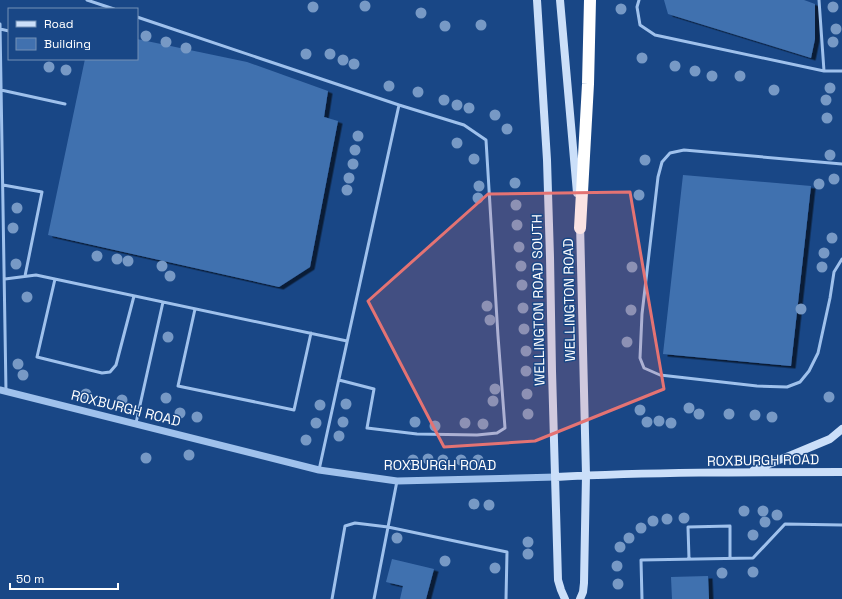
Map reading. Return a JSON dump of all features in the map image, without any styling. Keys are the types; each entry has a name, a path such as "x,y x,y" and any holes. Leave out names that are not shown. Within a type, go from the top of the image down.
{"highway":[{"path":"580,228 588,84 590,0"}],"main road":[{"name":"WELLINGTON ROAD SOUTH","path":"537,0 547,160 558,580 565,599"},
{"name":"WELLINGTON ROAD","path":"560,0 580,228 586,476 584,583 580,599"},
{"path":"747,472 830,439 842,429"},
{"name":"ROXBURGH ROAD","path":"556,477 747,472 842,472"}],"street":[{"name":"ROXBURGH ROAD","path":"3,391 319,470 396,481 556,477"}],"lane":[{"path":"87,0 111,8"},
{"path":"639,0 637,7 640,25 655,34 824,71 842,71"},
{"path":"819,0 824,71"},
{"path":"138,17 399,105 464,125 486,140 505,428 497,433 477,435 418,434 367,428 374,389 339,380"},
{"path":"0,24 4,279 3,391"},
{"path":"1,90 65,104"},
{"path":"319,470 399,105"},
{"path":"842,164 684,150 670,153 662,162 658,177 642,314 640,358 644,368 660,375 757,386 786,387 800,382 809,371 818,353 834,272 842,259"},
{"path":"3,185 42,192 25,276"},
{"path":"4,279 36,275 347,341"},
{"path":"55,279 37,357 102,374 110,372 116,365 134,296"},
{"path":"136,424 163,302"},
{"path":"195,309 178,386 294,410 311,334"},
{"path":"374,599 396,481"},
{"path":"332,599 345,526 355,523 388,527 507,552 506,599"},
{"path":"642,599 641,560 753,558 784,524 842,525"},
{"path":"689,559 688,527 730,526 730,558"}],"highlighted area":[{"path":"630,192 664,389 535,441 444,447 368,301 488,194"}],"building":[{"path":"664,0 804,0 815,4 815,39 811,58 668,14"},
{"path":"138,39 247,62 328,91 324,117 338,121 310,267 279,287 48,235 85,60 138,60"},
{"path":"683,175 811,186 791,366 663,354"},
{"path":"392,559 434,569 426,599 400,599 403,586 386,582"},
{"path":"708,576 709,599 672,599 671,577"}]}
